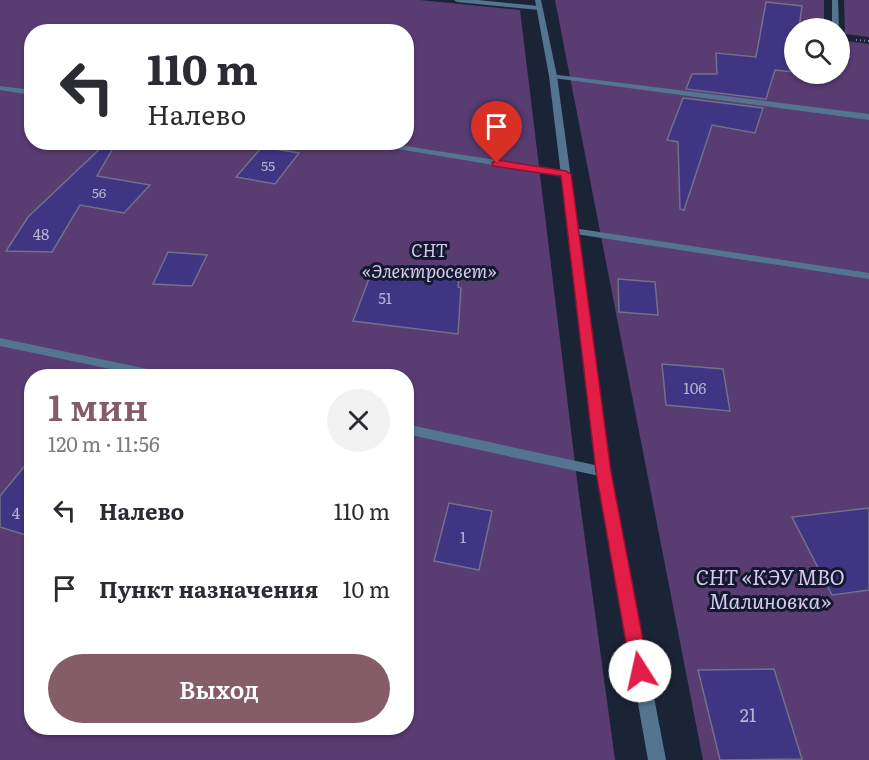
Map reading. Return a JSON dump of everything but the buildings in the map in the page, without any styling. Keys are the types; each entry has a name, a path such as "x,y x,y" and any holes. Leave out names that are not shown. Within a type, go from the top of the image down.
{"street":[{"path":"457,0 539,4 553,76 604,472 657,760"},
{"path":"835,0 836,18"},
{"path":"553,76 869,117"},
{"path":"0,88 24,92"},
{"path":"412,150 566,174"},
{"path":"573,231 869,276"},
{"path":"0,342 129,369"},
{"path":"414,431 604,472"}],"green space":[{"name":"СНТ «Электросвет»","path":"0,0 420,0 520,10 578,488 615,760 0,760"},
{"name":"СНТ «КЭУ МВО Малиновка»","path":"555,0 824,0 824,18 784,18 784,84 850,84 850,41 869,44 869,760 703,760"},
{"path":"844,0 869,0 869,37 850,35 850,18 845,18"}],"route":[{"path":"497,163 566,174 604,472 640,671"}]}
